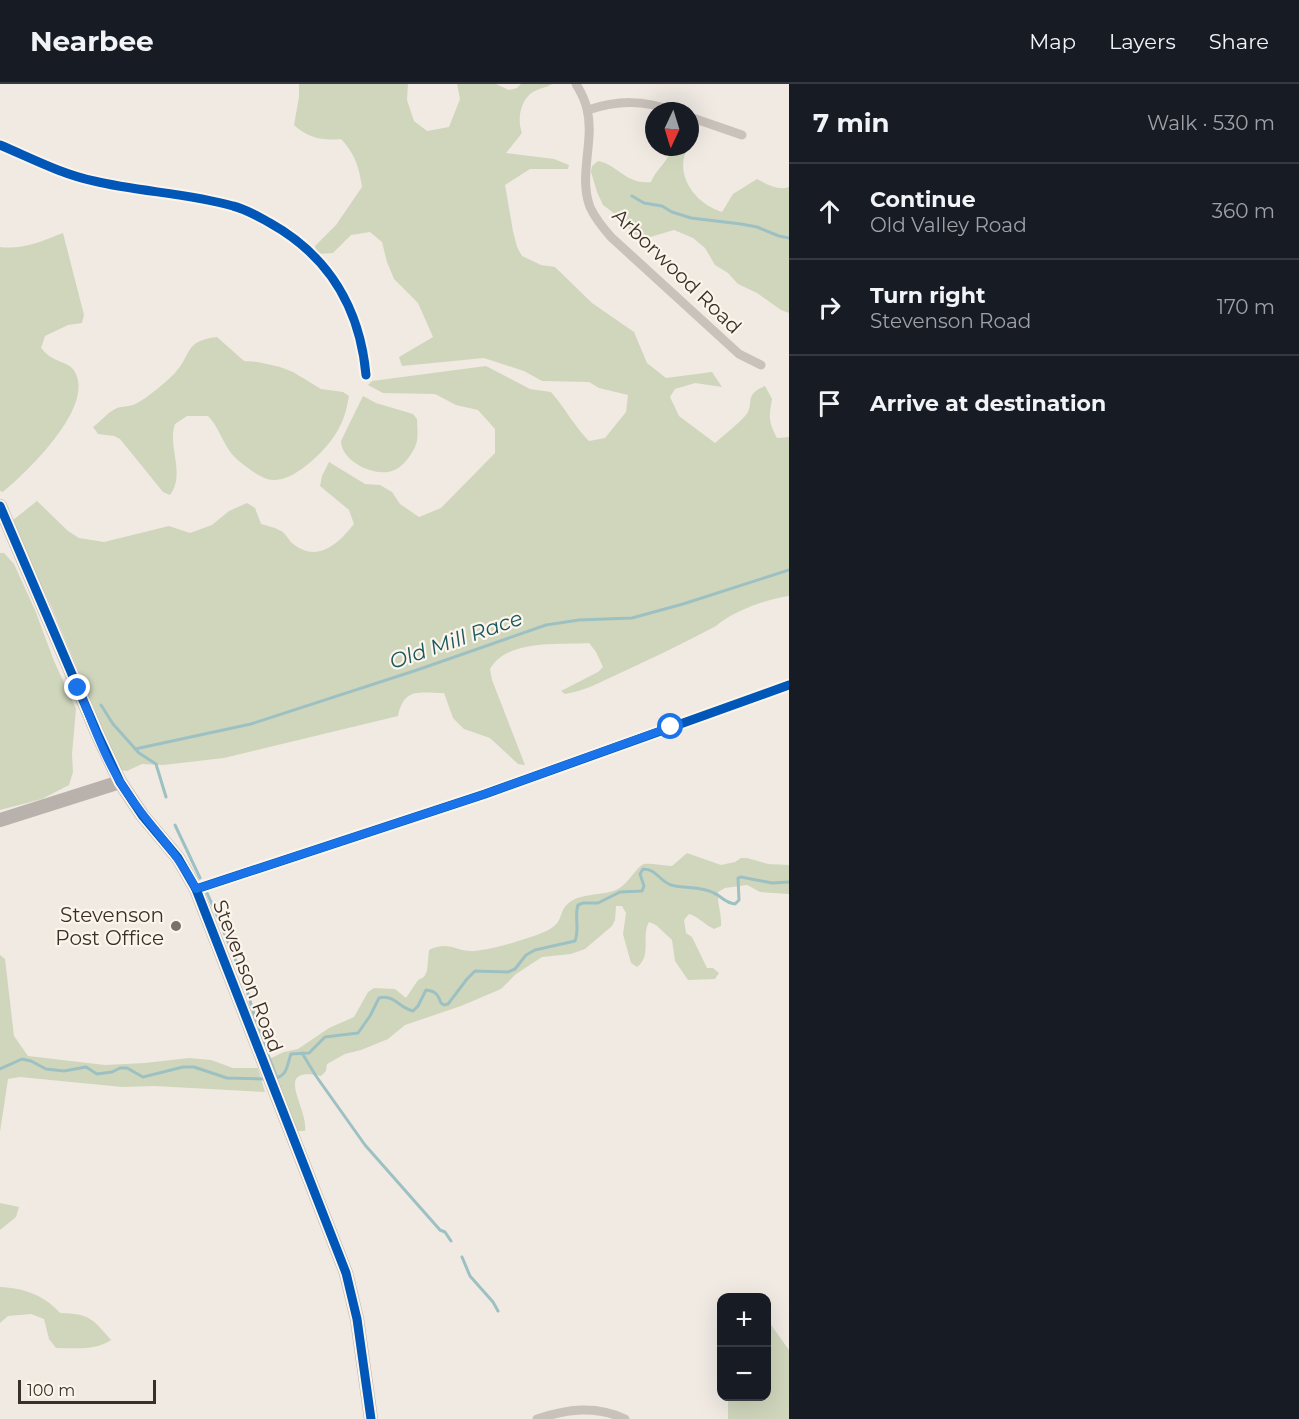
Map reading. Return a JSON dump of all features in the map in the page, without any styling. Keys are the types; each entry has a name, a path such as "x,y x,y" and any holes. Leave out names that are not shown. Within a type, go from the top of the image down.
{"street":[{"name":"Arborwood Road","path":"576,84 588,110 586,190 597,220 611,237 739,354 761,365"},
{"path":"588,110 629,101 645,103"},
{"path":"699,120 742,135"},
{"path":"0,145 70,175 91,181 212,200 237,207 283,230 307,248 339,287 358,330 366,375"},
{"name":"Stevenson Road","path":"0,506 120,782 142,815 178,858 196,889 268,1079 346,1273 357,1319 371,1419"},
{"path":"196,889 485,794 789,685"},
{"path":"0,820 120,782"},
{"path":"537,1419 558,1413 589,1409 605,1411 625,1419"}],"green space":[{"path":"299,84 408,84 407,100 414,121 427,131 449,127 460,99 457,84 496,84 509,90 521,84 552,84 533,92 525,100 520,116 522,133 506,153 554,159 569,165 568,169 530,169 505,185 513,231 522,256 541,265 555,267 592,303 634,332 647,363 666,378 712,372 722,387 695,383 675,389 670,397 679,416 715,443 745,416 750,408 751,396 765,386 772,399 770,419 774,432 777,438 789,437 789,596 741,611 667,651 572,693 565,694 561,691 598,672 603,667 589,643 549,644 521,648 498,659 490,669 492,680 525,765 518,764 490,738 464,729 453,718 444,693 420,693 404,700 398,716 224,758 163,765 142,764 127,771 120,770 52,608 22,547 13,520 37,501 68,531 79,538 104,542 169,526 190,533 212,525 229,511 247,503 255,508 261,524 281,531 301,549 310,552 318,551 334,544 354,524 349,510 320,486 329,462 365,484 380,485 392,492 400,504 419,517 441,508 495,453 495,429 478,410 456,405 435,394 383,393 368,385 372,381 486,366 530,389 551,392 589,441 605,438 626,412 628,395 599,388 589,382 542,381 524,371 484,358 402,366 399,357 433,337 418,303 394,279 382,242 370,232 351,235 333,253 317,254 315,246 336,225 362,187 356,161 341,139 316,138 294,125"},
{"path":"668,156 684,156 683,167 689,187 703,202 722,212 733,194 757,179 777,188 789,187 789,313 738,284 728,273 715,265 705,248 693,238 674,230 647,238 634,234 603,205 591,172 592,166 598,161 635,180 651,182"},
{"path":"63,233 84,315 82,323 68,325 45,336 41,348 50,356 72,368 78,382 77,399 57,436 28,469 3,492 0,491 0,247 25,246"},
{"path":"217,337 244,361 280,367 321,389 343,392 349,396 345,415 336,434 321,452 303,468 275,480 256,474 239,461 208,416 187,416 175,424 173,433 177,469 170,495 163,492 120,439 98,434 93,427 115,409 133,405 149,396 174,374 193,345"},
{"path":"363,396 376,403 413,414 417,419 415,447 411,455 396,470 376,472 360,466 346,455 342,448 341,441"},
{"path":"0,553 4,553 14,564 76,709 72,754 73,772 69,785 42,799 0,810"},
{"path":"687,853 721,865 747,858 768,864 789,865 789,894 760,892 747,885 725,888 718,892 721,926 714,929 689,914 684,920 686,933 692,937 707,968 713,968 719,973 715,979 688,980 675,961 672,940 656,925 649,922 644,957 637,967 631,963 623,934 626,913 622,906 616,906 612,926 585,949 571,954 542,957 516,974 501,989 461,1006 405,1025 388,1039 345,1054 327,1064 326,1071 321,1076 306,1074 298,1077 295,1083 296,1091 305,1122 305,1131 297,1131 267,1060 284,1052 298,1049 329,1028 354,1017 368,992 374,988 395,989 406,998 427,971 429,950 447,946 467,951 481,950 537,935 556,924 566,906 575,899 618,889 644,864 672,866"},
{"path":"0,955 5,959 14,1036 28,1056 105,1065 189,1058 211,1060 233,1068 258,1068 265,1092 154,1086 122,1087 20,1077 8,1079 0,1132"},
{"path":"0,1203 19,1207 16,1217 0,1230"},
{"path":"0,1287 17,1289 40,1297 60,1313 84,1316 111,1340 92,1347 56,1348 49,1339 44,1319 31,1314 8,1316 0,1323"},
{"path":"771,1325 789,1350 789,1419 728,1419 728,1401 771,1401"}],"waterway":[{"path":"632,196 644,203 662,206 691,218 757,227 789,238"},
{"name":"Old Mill Race","path":"135,749 251,724 546,625 579,620 632,618 789,570"},
{"name":"Old Mill Race","path":"101,705 113,724 139,753 156,764 166,797"},
{"path":"175,825 200,878"},
{"path":"275,1078 285,1072 291,1054 309,1053 325,1037 358,1033 379,998 389,998 413,1011 426,990 436,994 444,1005 448,1004 475,971 508,972 515,969 526,955 535,950 575,941 578,905 598,903 620,892 642,891 644,886 640,874 643,869 652,871 671,885 709,891 735,904 739,900 738,878 772,883 789,882"},
{"path":"207,893 243,978 261,1037 277,1078"},
{"path":"302,1053 365,1145 451,1241"},
{"path":"0,1069 22,1059 46,1069 64,1071 86,1067 97,1074 127,1068 143,1077 183,1067 194,1067 227,1078 266,1079"},
{"path":"462,1257 470,1276 498,1311"}],"cycle path":[{"path":"0,145 82,178 111,185 181,195 243,209 291,236 325,268 349,307 363,351 366,375"},
{"path":"0,506 120,782 142,815 178,858 196,889 346,1273 357,1319 371,1419"},
{"path":"196,889 485,794 789,685"}],"place":[{"name":"Stevenson Post Office","path":"176,926"}],"route":[{"path":"78,688 120,782 142,815 178,858 196,889 485,794 671,727"}]}
